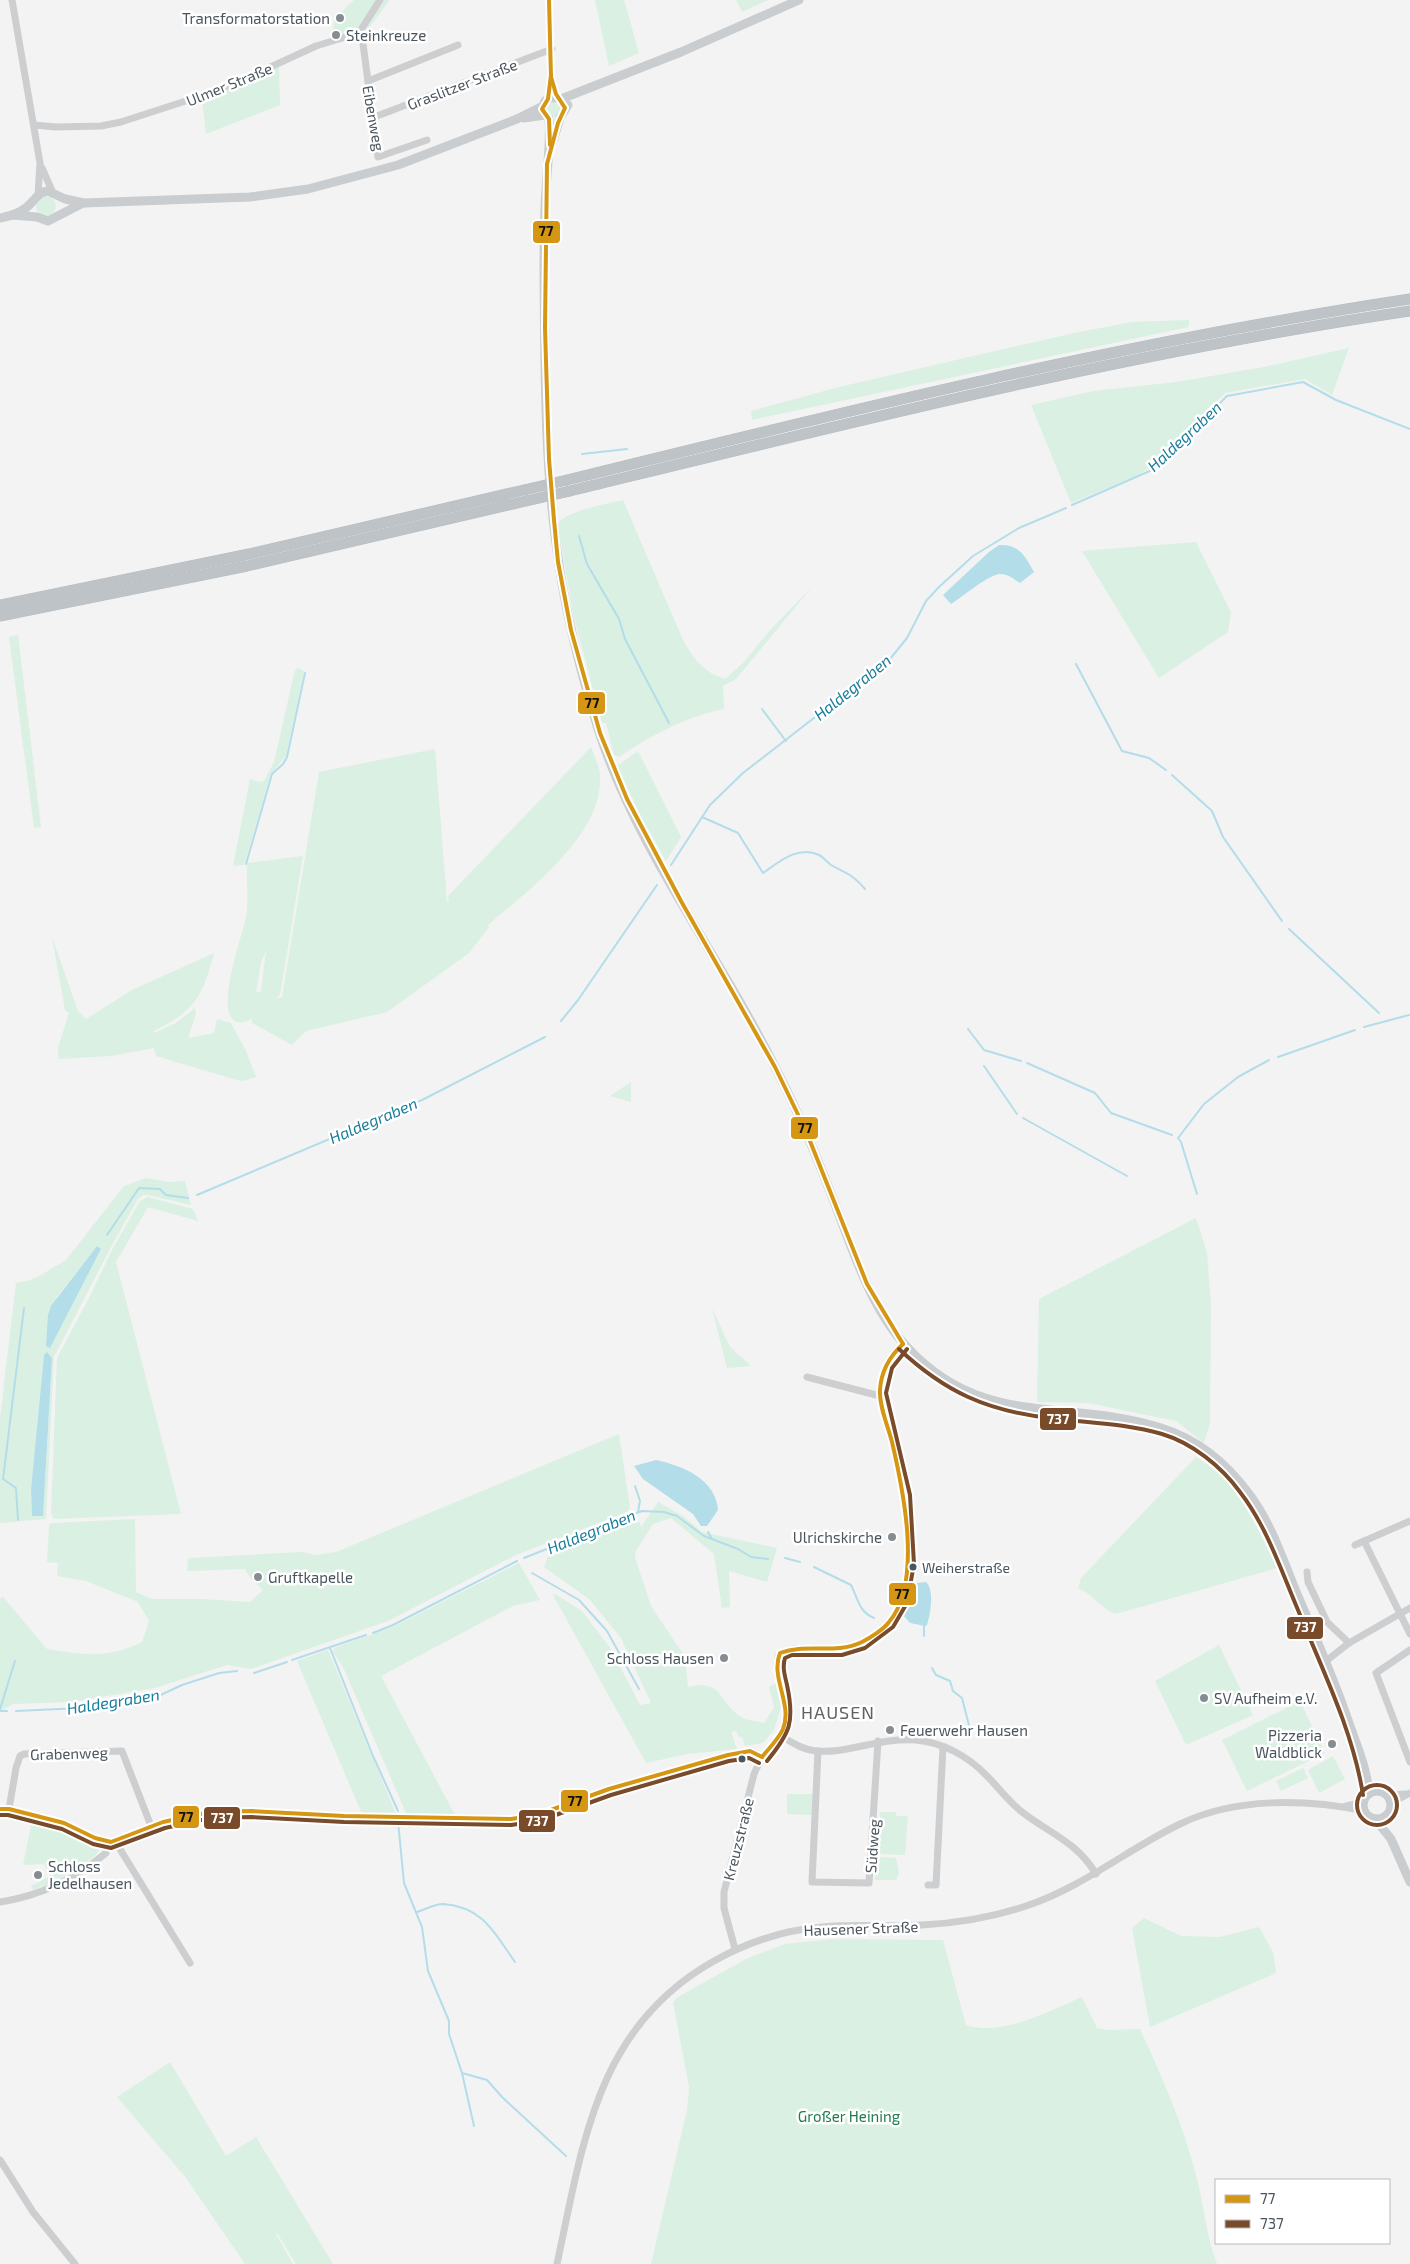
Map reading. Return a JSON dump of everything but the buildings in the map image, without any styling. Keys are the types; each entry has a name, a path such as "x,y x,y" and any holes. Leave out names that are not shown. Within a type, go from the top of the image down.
{"highway":[{"path":"0,605 249,554 566,480 825,416 1083,358 1236,328 1410,299"},
{"path":"0,616 247,566 570,491 828,428 1088,369 1238,340 1410,311"}],"main road":[{"path":"11,215 48,191 84,202 250,197 308,189 398,165 517,119 546,110 799,0"},
{"path":"549,153 560,118 564,114 562,102"},
{"path":"546,110 560,118"},
{"path":"546,110 549,153 545,210 545,318 549,459 558,562 571,630 600,733 627,799 650,846 776,1066 806,1131 867,1284 903,1344 934,1372 956,1386 990,1401 1014,1407 1130,1420 1168,1430 1211,1453 1234,1475 1251,1496 1265,1520 1326,1661 1366,1773 1385,1797 1391,1839"},
{"path":"56,195 62,206 59,215"},
{"path":"35,198 34,213 37,217"},
{"path":"0,218 11,215 37,217 48,221 84,202"},
{"path":"1366,1773 1366,1802 1369,1816 1375,1819 1391,1839 1410,1882"},
{"path":"1366,1802 1385,1797"},
{"path":"1375,1819 1382,1818 1388,1814"}],"street":[{"path":"12,0 40,163 35,198"},
{"path":"359,33 380,0"},
{"path":"546,110 552,77 549,0"},
{"name":"Ulmer Straße","path":"35,129 101,126 146,114 238,82 316,46 359,33"},
{"name":"Eibenweg","path":"359,33 362,36 378,157 427,140"},
{"path":"368,82 458,45"},
{"name":"Graslitzer Straße","path":"372,118 552,49"},
{"path":"552,77 562,102"},
{"path":"40,163 56,195"},
{"path":"903,1344 890,1357 882,1378 880,1396 899,1466 904,1495 908,1564 904,1592 889,1623 862,1642 841,1649 791,1649 780,1653 777,1666 786,1704 786,1713 785,1724 779,1735 801,1747 818,1751 912,1739 950,1749 970,1761 1019,1810 1072,1844 1090,1863 1096,1874"},
{"path":"807,1377 880,1396"},
{"path":"1355,1546 1410,1521"},
{"path":"1364,1541 1410,1634"},
{"path":"1307,1572 1308,1582 1326,1622 1349,1643"},
{"path":"1326,1661 1349,1643 1410,1608"},
{"path":"1410,1650 1376,1673 1410,1760"},
{"name":"Kreuzstraße","path":"735,1949 724,1908 724,1892 754,1774 762,1757 779,1735"},
{"name":"Südweg","path":"818,1751 812,1882 870,1883 878,1742"},
{"path":"928,1885 936,1885 943,1747"},
{"name":"Grabenweg","path":"10,1809 17,1761 24,1754 122,1751 152,1826"},
{"path":"0,1809 10,1809 64,1823 106,1841 115,1840 180,1818 229,1811 344,1816 501,1819 527,1817 559,1808 600,1792 747,1751 753,1751 762,1757"},
{"path":"1385,1797 1408,1793"},
{"name":"Hausener Straße","path":"557,2264 589,2122 604,2082 621,2049 644,2016 666,1994 700,1969 735,1949 776,1934 821,1927 919,1926 967,1922 1001,1915 1063,1892 1138,1848 1200,1815 1256,1804 1343,1806 1366,1802"},
{"path":"115,1840 190,1963"},
{"path":"0,1902 42,1892 71,1878 106,1853 106,1841"},
{"path":"0,2160 33,2212 75,2264"}],"green space":[{"path":"354,0 378,0 362,25 352,32 335,37 333,35 334,19"},
{"path":"384,0 390,0 368,29 367,28"},
{"path":"595,0 624,0 639,53 609,66"},
{"path":"736,0 768,0 742,12"},
{"path":"279,66 280,105 206,134 202,99"},
{"path":"554,101 560,103 562,109 560,115 554,117 548,115 546,109 548,103"},
{"path":"46,196 53,199 56,206 53,213 46,216 39,213 36,206 39,199"},
{"path":"1189,320 1189,327 752,420 751,411 839,387 1074,333 1132,322"},
{"path":"1349,348 1332,395 1305,379 1225,393 1150,468 1136,476 1071,503 1031,405 1093,391 1176,382 1264,367"},
{"path":"623,500 683,640 700,664 711,673 725,679 743,663 770,630 813,586 736,679 723,686 724,709 682,722 644,741 619,757 614,755 606,723 602,723 573,614 558,525 561,520 576,512"},
{"path":"1196,542 1231,612 1228,632 1159,678 1082,551"},
{"path":"18,635 41,827 34,828 9,637"},
{"path":"298,668 304,671 286,756 271,774 244,865 233,866 250,779 259,782 264,781 274,762 295,670"},
{"path":"591,747 600,776 598,798 589,819 576,840 560,860 523,896 488,925 489,927 469,953 387,1012 306,1031 292,1045 252,1023 252,1018 246,1022 238,1022 231,1017 228,1006 228,991 246,917 247,863 303,856 280,995 275,998 282,997 319,772 435,749 447,902 449,901 448,896","holes":["266,951 261,991 256,993 261,962"]},
{"path":"638,751 681,837 666,861 641,816 617,766"},
{"path":"52,937 78,1011 86,1019 132,990 214,953 205,981 195,1001 188,1009 154,1031 154,1033 176,1023 195,1008 196,1014 188,1038 214,1033 217,1019 231,1023 246,1051 256,1077 243,1081 233,1079 156,1056 154,1048 111,1056 59,1059 58,1048 69,1013 65,1010"},
{"path":"631,1082 631,1102 610,1096"},
{"path":"146,1178 169,1182 185,1181 191,1205 148,1195 143,1195 138,1199 54,1357 46,1519 0,1523 0,1418 16,1283 28,1281 66,1260 124,1186","holes":["97,1246 101,1249 50,1348 57,1297","44,1355 52,1358 43,1516 32,1516 31,1489"]},
{"path":"148,1197 193,1209 198,1221 148,1207 116,1262 181,1514 54,1519 51,1513 57,1358 113,1248 140,1201"},
{"path":"1196,1218 1207,1253 1211,1305 1210,1423 1204,1443 1176,1421 1088,1403 1037,1402 1039,1299"},
{"path":"712,1308 730,1347 751,1366 727,1368"},
{"path":"619,1434 630,1508 627,1512 516,1555 388,1621 251,1669 227,1665 155,1688 71,1702 13,1704 0,1711 0,1598 3,1597 47,1649 84,1654 118,1651 142,1642 149,1621 138,1602 86,1581 57,1576 58,1563 47,1562 49,1525 52,1523 135,1519 136,1592 152,1599 202,1599 250,1602 263,1590 251,1579 245,1569 187,1571 188,1558 302,1552 315,1555 336,1552"},
{"path":"1196,1457 1211,1468 1235,1492 1245,1506 1277,1568 1116,1614 1111,1612 1078,1588 1081,1578"},
{"path":"658,1502 683,1516 702,1532 777,1548 767,1582 729,1571 730,1607 722,1608 714,1554 671,1518 653,1524 636,1551 635,1557 651,1606 685,1657 688,1687 699,1685 713,1688 738,1715 764,1723 774,1707 769,1687 776,1683 781,1707 774,1730 763,1743 745,1746 742,1737 739,1737 736,1731 731,1732 737,1749 687,1754 646,1763 553,1595 555,1594 582,1611 611,1649 640,1705 651,1703 621,1638 589,1599 544,1567 548,1556 630,1523 640,1522 641,1527"},
{"path":"519,1563 540,1600 513,1606 381,1676 455,1815 406,1813 343,1667 333,1652 334,1648 393,1627"},
{"name":"SV Aufheim e.V.","path":"1219,1645 1253,1715 1186,1745 1155,1681"},
{"path":"328,1650 396,1814 362,1814 297,1661"},
{"name":"SV Aufheim e.V.","path":"1300,1701 1325,1753 1247,1791 1222,1740"},
{"path":"1333,1756 1345,1779 1319,1793 1308,1770"},
{"path":"1303,1768 1308,1778 1281,1791 1276,1781"},
{"path":"787,1794 813,1794 812,1815 787,1814"},
{"path":"880,1812 896,1812 896,1816 908,1816 905,1855 878,1854"},
{"path":"22,1814 63,1826 92,1838 101,1844 98,1851 92,1858 73,1872 33,1890 31,1886 50,1876 44,1864 23,1865 32,1820 21,1818"},
{"path":"876,1857 896,1858 899,1873 896,1880 875,1880 876,1873 873,1872 874,1868 876,1868"},
{"path":"1144,1918 1181,1936 1220,1937 1259,1927 1273,1952 1276,1973 1150,2027 1132,1928"},
{"name":"Großer Heining","path":"832,1939 943,1940 966,2025 980,2028 995,2028 1010,2025 1025,2021 1082,1997 1097,2028 1108,2030 1140,2029 1185,2137 1199,2186 1210,2242 1217,2264 651,2264 687,2110 689,2087 673,2002 678,1997 748,1958 785,1944"},
{"path":"170,2062 226,2156 256,2137 333,2264 296,2264 277,2233 293,2264 245,2264 186,2178 117,2097"}],"water":[{"path":"999,545 1006,545 1021,552 1034,572 1020,583 1005,574 993,576 951,604 943,595"},
{"path":"97,1246 101,1249 50,1348 46,1346 48,1315 51,1306"},
{"path":"47,1352 52,1358 43,1516 32,1516 31,1489 44,1355"},
{"path":"656,1460 687,1470 705,1482 716,1499 718,1510 707,1526 701,1526 693,1514 643,1479 634,1466"},
{"path":"926,1582 929,1586 931,1597 927,1625 910,1623 904,1616 914,1585"}],"waterway":[{"name":"Haldegraben","path":"1072,505 1152,470 1227,396 1303,382 1336,400 1410,429"},
{"path":"582,454 627,449"},
{"name":"Haldegraben","path":"671,865 710,805 743,773 890,659 907,638 926,601 973,556 1019,528 1066,508"},
{"path":"579,536 587,564 619,619 625,639 669,723"},
{"path":"1076,664 1122,751 1149,758 1166,770"},
{"path":"246,864 272,774 283,764 287,757 305,673"},
{"path":"762,709 786,741"},
{"path":"1172,775 1212,811 1223,837 1282,921"},
{"path":"702,817 738,833 763,873 789,856 796,853 811,852 853,877 865,889"},
{"name":"Haldegraben","path":"561,1021 578,1000 657,885"},
{"path":"1289,929 1379,1013"},
{"path":"1364,1027 1409,1015"},
{"path":"968,1029 984,1050 1021,1061"},
{"path":"1278,1057 1355,1030"},
{"name":"Haldegraben","path":"197,1195 422,1100 545,1037"},
{"path":"1197,1194 1181,1142 1178,1138 1204,1104 1238,1077 1269,1060"},
{"path":"1027,1063 1095,1093 1111,1113 1172,1135"},
{"path":"984,1066 1017,1114"},
{"path":"1023,1118 1127,1176"},
{"name":"Haldegraben","path":"107,1235 139,1188 160,1189 166,1195 188,1198"},
{"path":"18,1520 16,1488 3,1479 24,1308"},
{"path":"635,1486 640,1501 638,1512"},
{"name":"Haldegraben","path":"524,1558 642,1511 664,1512 677,1516 704,1536 738,1549 751,1557 768,1559"},
{"name":"Haldegraben","path":"708,1532 712,1539"},
{"name":"Haldegraben","path":"785,1558 800,1562"},
{"name":"Haldegraben","path":"373,1633 393,1625 517,1561"},
{"name":"Haldegraben","path":"814,1567 851,1585 862,1609 874,1618"},
{"path":"532,1573 579,1600 607,1631 639,1689"},
{"path":"924,1626 924,1636"},
{"name":"Haldegraben","path":"292,1660 366,1635"},
{"path":"330,1648 373,1756 398,1811"},
{"path":"0,1709 15,1661"},
{"name":"Haldegraben","path":"254,1673 287,1662"},
{"path":"932,1668 936,1675 950,1681 953,1691 962,1698 971,1733"},
{"name":"Haldegraben","path":"16,1711 81,1708 152,1699 182,1685 219,1673 237,1671"},
{"name":"Haldegraben","path":"0,1711 7,1711"},
{"path":"398,1821 404,1883 422,1927 428,1971 449,2021 449,2034 462,2073 487,2080 502,2097 566,2156"},
{"path":"417,1912 443,1904 468,1910 478,1916 494,1931 515,1962"},
{"path":"462,2073 474,2126"}],"transit line":[{"name":"77","path":"549,0 551,77 556,94 565,108 558,123 547,164 545,328 549,459 558,562 571,630 600,733 627,799 681,901 775,1067 806,1131 867,1284 903,1344"},
{"name":"77","path":"550,145 549,119 542,109 548,99 551,75"},
{"name":"77","path":"762,1757 781,1733 785,1720 784,1701 778,1672 780,1653 800,1649 841,1648 862,1642 887,1625 899,1605 905,1584 908,1560 905,1509 892,1442 882,1409 880,1390 882,1377 887,1365 903,1344"},
{"name":"737","path":"899,1349 933,1377 968,1397 1027,1415 1120,1425 1162,1434 1195,1449 1224,1473 1250,1505 1273,1549 1344,1724 1352,1747 1363,1795"},
{"name":"737","path":"767,1761 781,1743 789,1726 790,1709 784,1668 785,1658 792,1655 842,1655 865,1648 893,1627 907,1603 914,1564 910,1495 886,1393 892,1368 907,1349"},
{"name":"77","path":"0,1809 9,1809 64,1823 95,1838 111,1842 163,1822 210,1812 251,1811 344,1816 511,1819 537,1815 609,1789 728,1755 750,1751 762,1757"},
{"name":"737","path":"0,1815 8,1815 62,1829 93,1844 111,1848 165,1828 211,1818 251,1817 344,1822 511,1825 539,1821 611,1795 729,1761 749,1758 759,1763"},
{"name":"737","path":"1373,1785 1381,1785 1388,1788 1394,1794 1397,1805 1394,1816 1388,1822 1381,1825 1373,1825 1366,1822 1360,1816 1357,1809 1357,1801 1360,1794 1366,1788 1373,1785"}],"place":[{"name":"Transformatorstation","path":"340,18"},
{"name":"Steinkreuze","path":"336,35"},
{"name":"Ulrichskirche","path":"892,1537"},
{"name":"Weiherstraße","path":"913,1567"},
{"name":"Gruftkapelle","path":"258,1577"},
{"name":"Schloss Hausen","path":"724,1658"},
{"name":"SV Aufheim e.V.","path":"1204,1698"},
{"name":"Feuerwehr Hausen","path":"890,1730"},
{"name":"Pizzeria Waldblick","path":"1332,1744"},
{"name":"Schloss Jedelhausen","path":"38,1875"}],"district":[{"name":"HAUSEN","path":"838,1712"}]}
